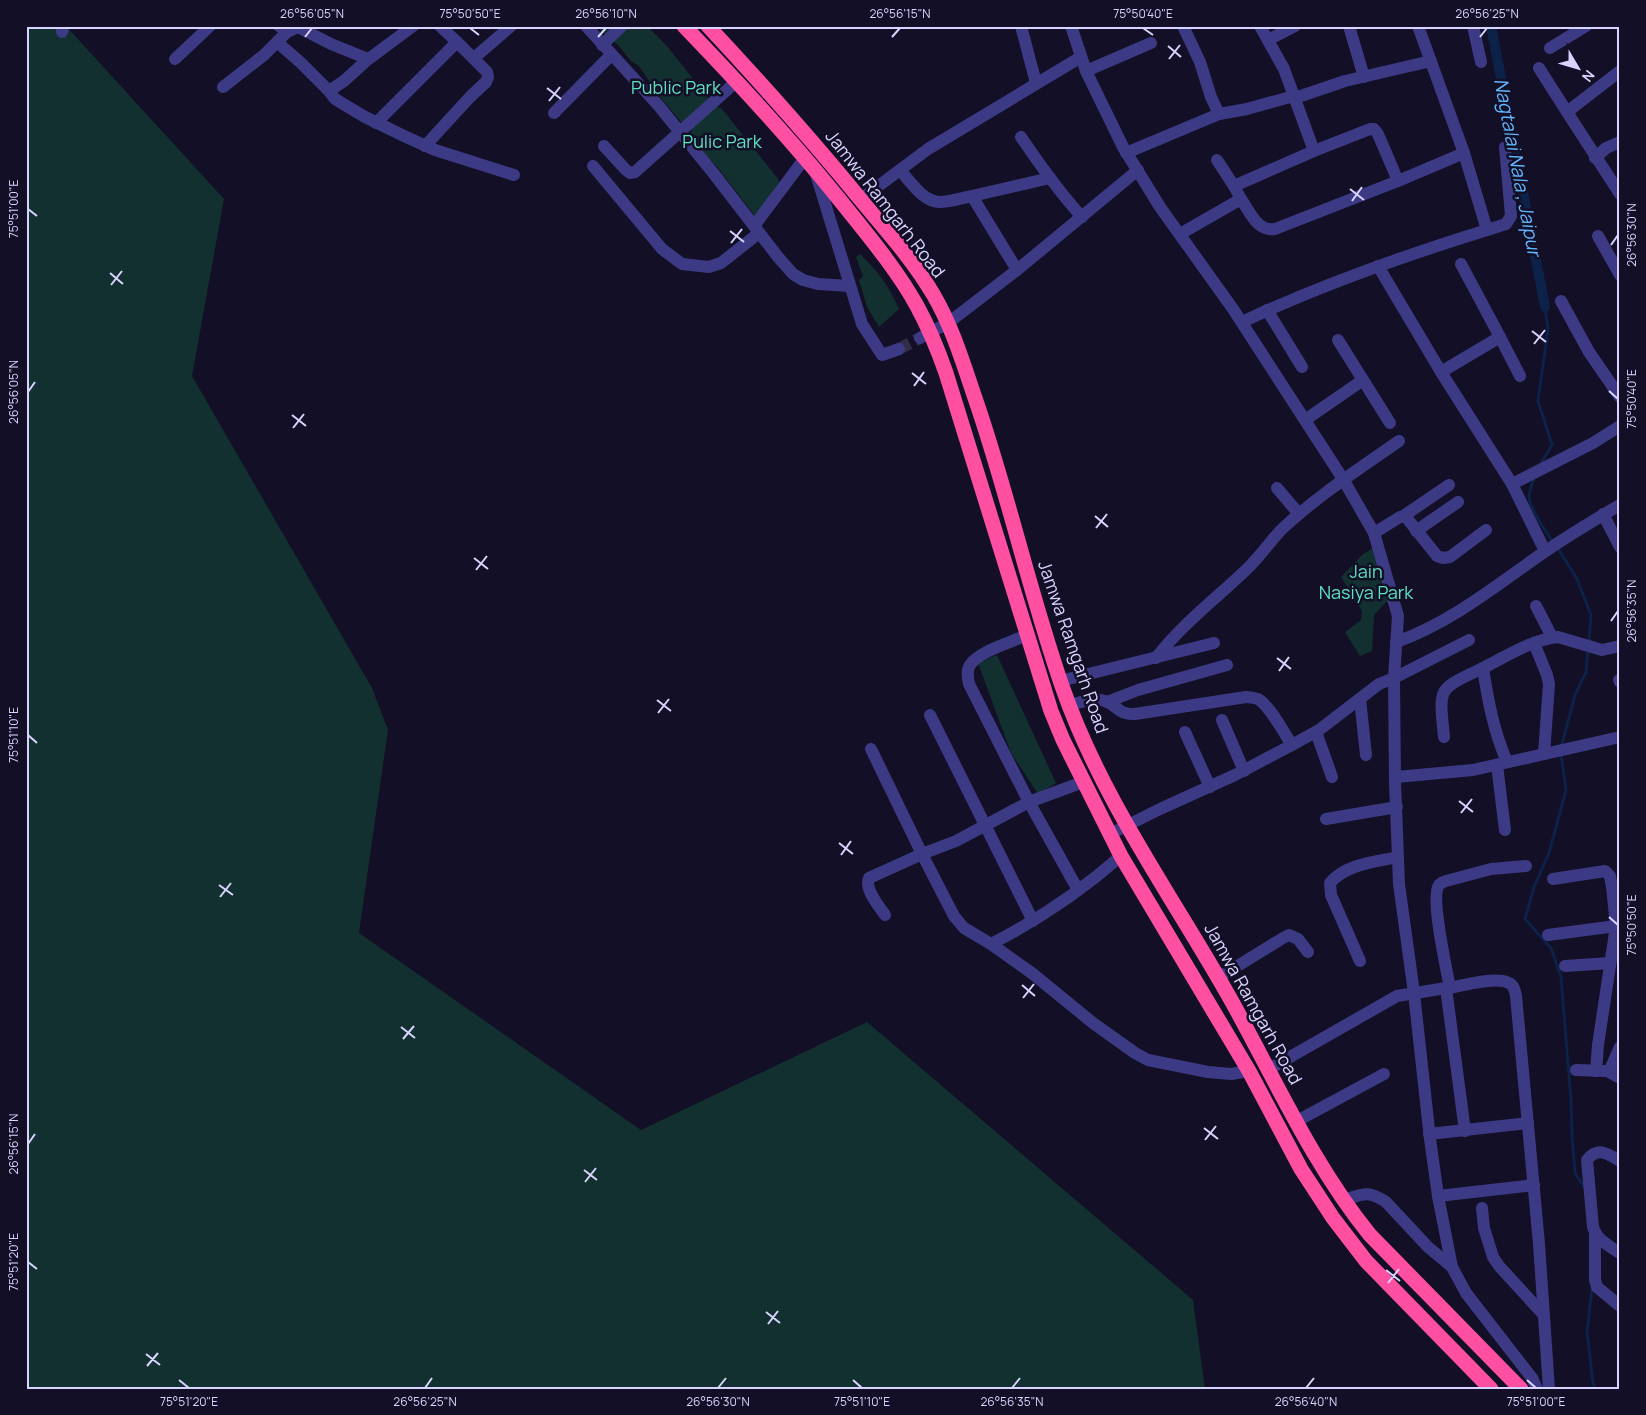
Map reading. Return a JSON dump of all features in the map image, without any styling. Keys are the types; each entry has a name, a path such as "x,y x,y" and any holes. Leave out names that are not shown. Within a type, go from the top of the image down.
{"highway":[{"name":"Jamwa Ramgarh Road","path":"684,26 737,81 815,170 899,278 917,306 925,335 946,373 1051,711 1062,740 1121,856 1249,1072 1301,1169 1350,1242 1386,1282 1491,1389"},
{"name":"Jamwa Ramgarh Road","path":"708,26 775,98 861,199 901,248 934,295 948,323 988,434 1031,586 1068,705 1102,779 1218,978 1323,1168 1370,1235 1521,1389"}],"street":[{"path":"175,59 210,26"},
{"path":"329,91 412,26"},
{"path":"425,146 486,82 488,77 487,72 474,58 440,26"},
{"path":"474,58 511,26"},
{"path":"586,26 658,105 793,274 818,284 850,286"},
{"path":"554,113 606,50 622,26"},
{"path":"1022,26 1036,83"},
{"path":"1071,26 1086,71 1126,152 1180,234 1242,322 1343,479 1374,533 1398,616 1394,678 1399,884 1438,1196 1452,1267 1466,1293 1532,1378 1536,1389"},
{"path":"1183,26 1200,62 1219,114"},
{"path":"1260,26 1284,69 1314,150"},
{"path":"1268,40 1295,26"},
{"path":"1349,26 1364,77"},
{"path":"1418,26 1464,153 1487,230"},
{"path":"1473,26 1481,62"},
{"path":"1550,48 1586,26"},
{"path":"223,87 277,42 283,29 304,28 331,44 368,59"},
{"path":"277,42 300,62 336,99 376,123 425,146 514,175"},
{"path":"376,123 457,42"},
{"path":"1086,71 1151,43"},
{"path":"861,199 928,149 1082,57"},
{"path":"1126,152 1219,114 1247,109 1431,61"},
{"path":"1538,68 1620,194"},
{"path":"1567,112 1620,71"},
{"path":"604,146 626,170 630,173 635,172 737,81"},
{"path":"1234,186 1314,150 1370,129 1374,129 1378,134 1398,181"},
{"path":"1021,137 1050,178 1082,217"},
{"path":"1595,158 1606,148 1620,142"},
{"path":"1242,322 1320,287 1418,251 1506,224 1511,216 1505,148"},
{"path":"1217,160 1259,226 1268,230 1275,229 1398,181 1464,153"},
{"path":"593,166 662,249 682,264 709,267 721,263 756,229 805,158"},
{"path":"815,170 862,324 882,356 899,349"},
{"path":"900,170 925,197 939,202 1050,178"},
{"path":"925,335 948,323 1017,270 1138,170"},
{"path":"972,196 1017,270"},
{"path":"1180,234 1241,199"},
{"path":"1598,236 1620,275"},
{"path":"1461,264 1520,376"},
{"path":"1378,266 1441,372 1551,548"},
{"path":"1561,301 1589,352 1620,397"},
{"path":"1266,310 1302,367"},
{"path":"1441,372 1500,338"},
{"path":"1338,340 1390,423"},
{"path":"1305,420 1364,380"},
{"path":"1512,484 1593,443 1620,426"},
{"path":"1156,658 1179,630 1250,566 1299,514 1343,479 1399,440"},
{"path":"1374,533 1402,517 1449,485"},
{"path":"1277,488 1299,514"},
{"path":"1416,531 1458,502"},
{"path":"1396,642 1412,637 1447,618 1603,514 1620,505"},
{"path":"1603,514 1620,547"},
{"path":"1402,517 1408,519 1437,556 1443,558 1450,557 1486,530"},
{"path":"1536,606 1552,637"},
{"path":"1027,635 983,654 970,665 967,674 969,684 1029,802 1078,890"},
{"path":"1444,737 1440,702 1444,689 1451,684 1534,643 1552,637 1558,637 1602,650 1620,646"},
{"path":"1110,834 1210,787 1316,732 1379,684 1468,640"},
{"path":"1060,681 1214,643"},
{"path":"1534,643 1549,684 1547,753"},
{"path":"1107,702 1138,690 1227,666"},
{"path":"1482,668 1502,764 1505,830"},
{"path":"1068,705 1100,700 1107,702 1126,714 1246,697 1252,698 1259,700 1266,707 1292,745"},
{"path":"1360,699 1366,755"},
{"path":"930,715 1033,921"},
{"path":"1222,720 1244,770"},
{"path":"1185,732 1210,787"},
{"path":"1316,732 1332,777"},
{"path":"1396,777 1473,770 1620,737"},
{"path":"872,749 922,854 954,916 964,928 991,944 1033,974 1093,1023 1148,1060 1208,1072 1231,1074 1249,1072"},
{"path":"885,915 868,888 868,878 956,841 1029,802 1083,782"},
{"path":"1326,819 1396,807"},
{"path":"991,944 1033,921 1078,890 1121,856"},
{"path":"1360,961 1331,895 1330,884 1358,866 1398,857"},
{"path":"1465,1130 1437,912 1437,890 1440,884 1446,881 1490,869 1526,866"},
{"path":"1553,878 1600,870 1608,873 1612,887 1616,926 1598,1045 1608,1073"},
{"path":"1548,935 1616,926"},
{"path":"1218,978 1289,935 1298,939 1308,952"},
{"path":"1565,966 1610,963"},
{"path":"1269,1069 1397,996 1502,980 1514,987 1520,1031 1534,1185 1549,1389"},
{"path":"1608,1073 1620,1047"},
{"path":"1576,1070 1608,1073"},
{"path":"1297,1121 1384,1074"},
{"path":"1429,1134 1528,1122"},
{"path":"1620,1161 1606,1152 1590,1156 1587,1160 1595,1234 1595,1280 1597,1287 1620,1306"},
{"path":"1438,1196 1534,1185"},
{"path":"1344,1200 1368,1193 1376,1195 1386,1202 1438,1256 1452,1267"},
{"path":"1482,1208 1484,1228 1493,1257 1543,1314"},
{"path":"1595,1234 1620,1253"}],"green space":[{"path":"26,26 66,26 224,199 192,376 372,688 388,730 359,933 641,1130 867,1022 1193,1300 1205,1389 26,1389"},
{"name":"Public Park","path":"597,26 647,26 666,45 711,101 682,123 659,96 639,66 631,61 618,45"},
{"name":"Pulic Park","path":"715,105 722,109 779,180 755,218 718,168 689,138 693,127"},
{"path":"860,254 882,279 899,309 879,327 867,307 859,280 863,276 856,257"},
{"name":"Jain Nasiya Park","path":"1377,545 1389,599 1374,615 1372,651 1360,656 1345,632 1361,620 1362,611 1341,577 1362,555"},
{"path":"997,655 1056,783 1038,794 1011,753 978,663"}],"waterway":[{"name":"Nagtalai Nala , Jaipur","path":"1491,26 1545,307"},
{"path":"1541,463 1552,445 1538,401 1548,329 1545,307"},
{"path":"1534,478 1529,497 1530,502 1553,542"},
{"path":"1557,547 1577,579 1591,615 1589,642"},
{"path":"1561,748 1575,695 1586,672 1588,649"},
{"path":"1561,754 1566,790 1549,853 1534,887 1525,919 1551,948 1561,977 1575,1173 1585,1188"},
{"path":"1592,1288 1587,1332 1595,1389"}],"tunnel":[{"path":"899,349 920,338"}]}
